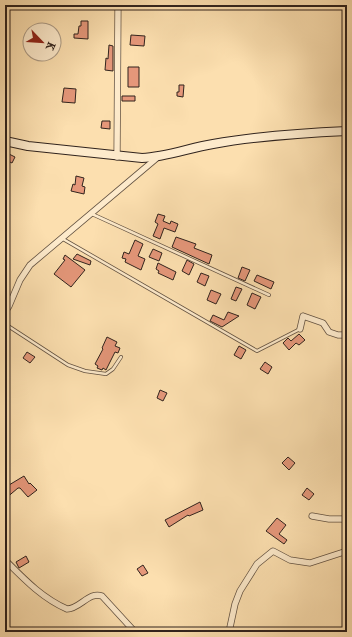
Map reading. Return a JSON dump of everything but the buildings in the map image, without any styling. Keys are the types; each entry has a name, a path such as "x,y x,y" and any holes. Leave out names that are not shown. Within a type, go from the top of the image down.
{"street":[{"path":"117,156 118,5"},
{"path":"5,141 28,146 142,158 158,157 198,146 226,142 304,133 347,131"},
{"path":"5,312 20,280 30,265 158,157"},
{"path":"300,329 303,316 322,323 329,332 338,335 347,335"},
{"path":"312,516 347,519"},
{"path":"229,632 235,604 240,591 257,564 273,551 290,560 310,563 347,550"},
{"path":"5,560 37,592 53,603 67,609 77,606 94,595 102,596 135,632"}],"lane":[{"path":"91,214 269,295"},
{"path":"62,239 257,351 300,329"},
{"path":"5,324 68,364 85,371 106,374 113,369 121,357"}]}
